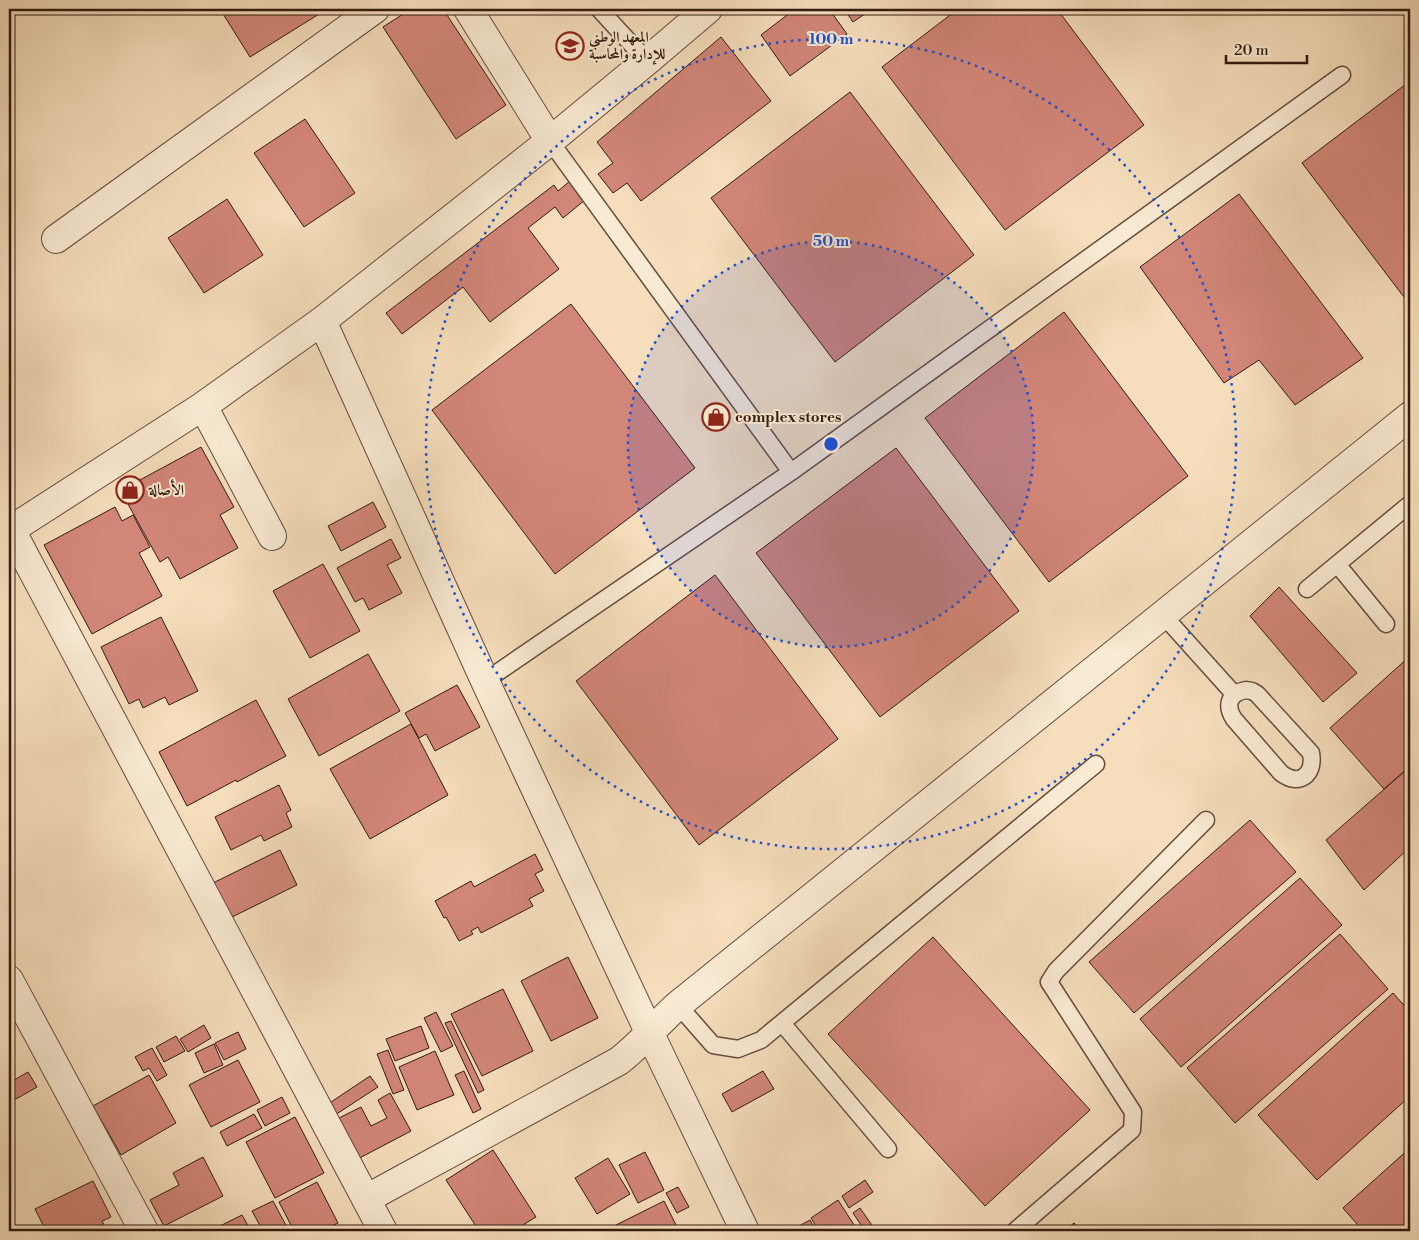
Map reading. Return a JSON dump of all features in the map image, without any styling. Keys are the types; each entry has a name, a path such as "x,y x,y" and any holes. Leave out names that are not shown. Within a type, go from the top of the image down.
{"street":[{"path":"56,239 375,9"},
{"path":"468,9 550,141"},
{"path":"383,1231 10,530 203,406 322,321 550,141 708,9"},
{"path":"322,321 485,681 650,1034 745,1231"},
{"path":"203,406 272,536"},
{"path":"366,1199 612,1065 635,1048 678,1005 1410,416"},
{"path":"9,980 144,1231"}],"lane":[{"path":"599,9 647,61"},
{"path":"485,681 792,472 1342,75"},
{"path":"550,141 792,472"},
{"path":"1307,588 1410,504"},
{"path":"1337,564 1386,624"},
{"path":"1162,616 1234,694"},
{"path":"1246,690 1257,694 1307,747 1313,761 1311,769 1306,775 1293,779 1281,773 1230,713 1230,700 1234,694 1246,690"},
{"path":"678,1005 713,1045 738,1049 760,1040 1096,764"},
{"path":"1016,1231 1132,1130 1133,1112 1049,982 1056,971 1206,820"},
{"path":"782,1023 888,1149"}],"building":[{"path":"220,9 323,9 324,11 250,57"},
{"path":"411,9 443,9 506,105 456,139 383,27"},
{"path":"795,9 829,9 847,34 790,76 761,35"},
{"path":"844,9 872,9 853,22"},
{"path":"958,9 1057,9 1144,125 1005,230 882,67"},
{"path":"721,37 771,101 641,201 627,183 613,193 598,174 613,163 597,142"},
{"path":"1410,81 1410,305 1302,163"},
{"path":"850,92 974,255 835,362 711,198"},
{"path":"305,119 355,193 304,227 254,153"},
{"path":"570,181 585,200 563,218 555,207 528,228 559,269 490,322 463,287 402,334 386,313 554,185 558,191"},
{"path":"1239,194 1363,358 1295,405 1259,360 1224,383 1140,267"},
{"path":"227,199 263,255 204,293 168,238"},
{"path":"571,304 695,468 555,574 432,410"},
{"path":"1064,312 1188,476 1049,582 925,418"},
{"path":"9,408 12,454 9,454"},
{"path":"201,447 234,507 220,515 238,548 180,579 168,557 160,562 123,495 141,486 138,481"},
{"path":"896,448 1019,611 880,717 756,553"},
{"path":"373,502 386,527 341,551 328,526"},
{"path":"115,507 122,521 133,515 150,547 139,553 162,596 92,634 44,545"},
{"path":"391,539 401,558 387,565 402,593 369,610 363,598 355,602 337,568"},
{"path":"323,564 360,631 310,658 273,591"},
{"path":"715,575 838,739 699,845 576,681"},
{"path":"1279,587 1357,673 1323,702 1250,616"},
{"path":"161,617 198,691 169,705 165,697 143,708 139,699 129,704 101,647"},
{"path":"368,654 400,711 319,756 288,699"},
{"path":"1410,656 1410,766 1384,789 1330,728"},
{"path":"457,685 480,727 435,751 426,734 419,738 405,713"},
{"path":"256,700 286,756 187,806 159,752"},
{"path":"411,724 448,795 370,839 330,769"},
{"path":"1405,771 1410,778 1410,847 1364,890 1326,840"},
{"path":"279,785 291,810 286,813 292,827 264,841 261,835 231,850 215,817"},
{"path":"1250,820 1296,872 1134,1013 1089,962"},
{"path":"280,850 297,885 230,918 213,883"},
{"path":"535,854 543,870 535,874 544,891 529,899 533,906 481,933 478,927 471,931 473,934 459,941 435,901 471,881 474,887"},
{"path":"1300,878 1342,925 1181,1067 1140,1019"},
{"path":"1340,934 1388,989 1235,1123 1187,1068"},
{"path":"933,937 1090,1110 985,1206 828,1034"},
{"path":"568,957 598,1018 551,1041 521,981"},
{"path":"503,989 533,1051 482,1076 451,1014"},
{"path":"1393,993 1410,1012 1410,1096 1317,1180 1258,1115"},
{"path":"436,1012 453,1046 441,1052 424,1018"},
{"path":"451,1021 484,1090 478,1093 445,1023"},
{"path":"204,1025 211,1038 188,1052 180,1039"},
{"path":"421,1026 429,1048 395,1061 386,1039"},
{"path":"238,1032 246,1049 224,1060 215,1043"},
{"path":"176,1036 185,1051 164,1062 156,1047"},
{"path":"214,1044 223,1065 204,1073 195,1053"},
{"path":"152,1048 167,1075 157,1081 149,1068 143,1071 135,1057"},
{"path":"388,1050 404,1090 393,1094 377,1054"},
{"path":"435,1051 454,1095 417,1110 399,1067"},
{"path":"238,1060 260,1102 211,1127 189,1085"},
{"path":"464,1071 481,1109 473,1113 455,1075"},
{"path":"763,1071 774,1089 732,1112 722,1094"},
{"path":"28,1072 37,1087 9,1103 9,1083"},
{"path":"149,1075 176,1123 121,1155 93,1106"},
{"path":"370,1076 378,1087 335,1115 328,1104"},
{"path":"390,1093 411,1131 352,1162 331,1122 361,1107 371,1126 387,1118 378,1100"},
{"path":"282,1097 290,1113 265,1126 257,1110"},
{"path":"254,1114 262,1128 227,1146 220,1132"},
{"path":"295,1117 324,1173 275,1198 246,1142"},
{"path":"1410,1148 1410,1231 1363,1231 1343,1208"},
{"path":"493,1150 536,1217 513,1231 479,1231 446,1180"},
{"path":"645,1152 664,1190 638,1203 619,1165"},
{"path":"203,1157 223,1196 164,1226 150,1200 179,1185 173,1173"},
{"path":"608,1158 630,1194 597,1214 575,1178"},
{"path":"865,1180 873,1192 849,1208 842,1196"},
{"path":"93,1181 111,1217 102,1221 107,1231 46,1231 35,1209"},
{"path":"317,1182 338,1223 321,1231 294,1231 279,1202"},
{"path":"678,1187 689,1207 677,1213 666,1193"},
{"path":"838,1200 858,1231 819,1231 811,1218"},
{"path":"273,1201 289,1231 263,1231 252,1211"},
{"path":"664,1201 679,1231 604,1231"},
{"path":"860,1208 876,1231 865,1231 853,1213"},
{"path":"242,1215 251,1231 210,1231"},
{"path":"810,1220 816,1231 790,1231"},
{"path":"1074,1223 1082,1231 1064,1231"}],"place":[{"name":"المعهد الوطني للإدارة والمحاسبة","path":"570,46"},
{"name":"complex stores","path":"716,417"},
{"name":"الأصالة","path":"130,490"}]}
